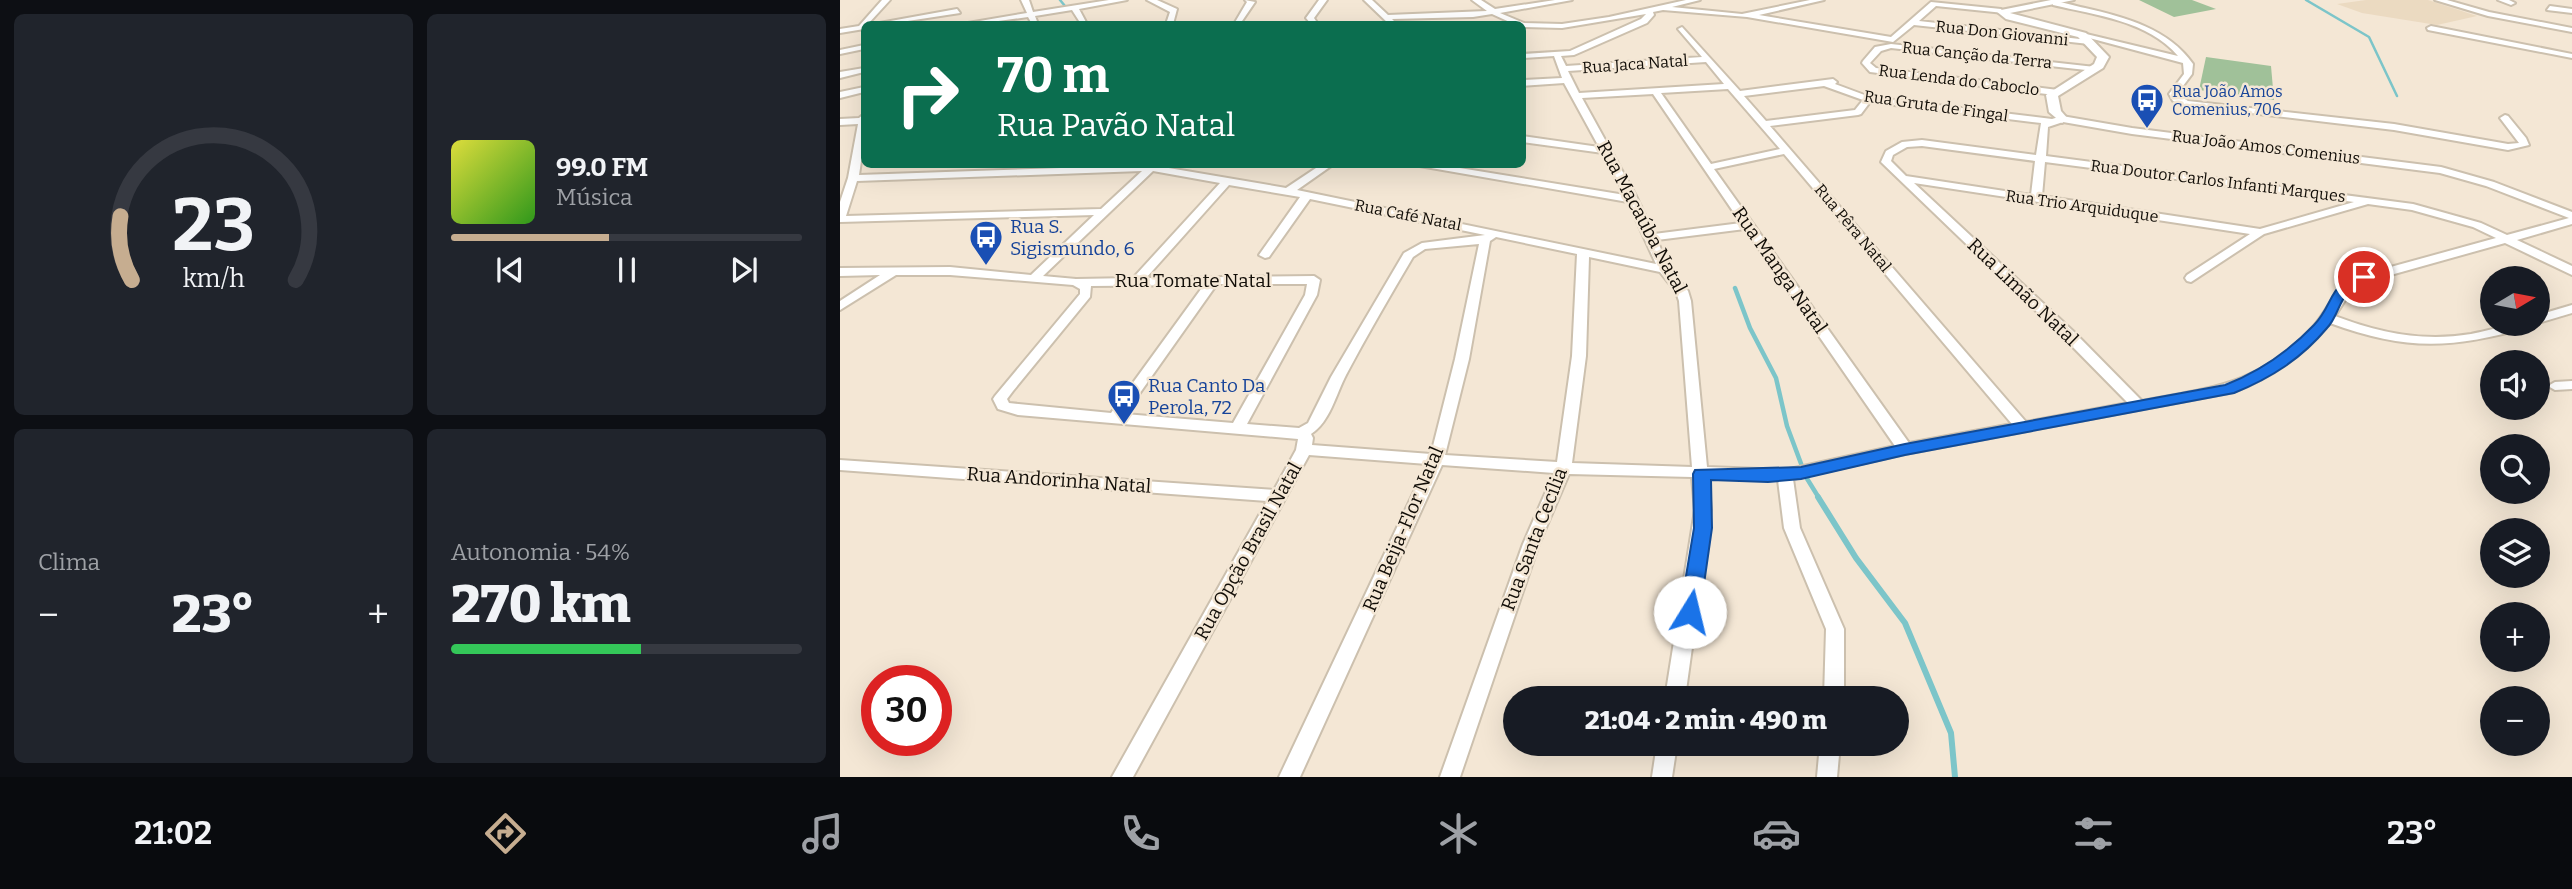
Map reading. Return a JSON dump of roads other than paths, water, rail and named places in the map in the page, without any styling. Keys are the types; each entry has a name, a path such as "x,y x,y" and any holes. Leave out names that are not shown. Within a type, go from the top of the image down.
{"street":[{"path":"868,21 886,0"},
{"path":"952,0 964,21"},
{"path":"1025,0 1034,21"},
{"path":"984,21 1124,0"},
{"path":"1152,0 1174,11 1171,21"},
{"path":"1239,21 1251,2 1249,0"},
{"path":"1312,21 1310,18 1323,0"},
{"path":"1368,0 1391,21"},
{"path":"1476,0 1493,12 1515,21"},
{"path":"1387,17 1493,12 1568,0"},
{"path":"1526,25 1547,26 1696,0"},
{"path":"1657,8 1705,15 1748,15 1820,0"},
{"path":"2001,11 2069,0"},
{"path":"2439,0 2496,16 2572,30"},
{"path":"2502,0 2511,3"},
{"path":"2056,4 2141,28 2170,43 2187,61 2188,74 2173,94 2176,99 2186,103 2394,127 2508,147 2524,145 2505,118"},
{"name":"Rua Lenda do Caboclo","path":"1748,15 1890,40 1896,39 1933,5 2001,11"},
{"path":"1074,7 1082,21"},
{"path":"2550,8 2572,11"},
{"path":"1526,56 1577,51 1644,21 1650,15 1647,9"},
{"path":"895,21 957,10"},
{"path":"2001,11 2010,17 2086,39 2103,60 2095,69 2055,92 2052,105 2062,119"},
{"name":"Rua Don Giovanni","path":"1914,23 2086,39 2187,61"},
{"path":"840,31 861,27"},
{"path":"2431,28 2572,56"},
{"name":"Rua Pêra Natal","path":"1682,29 2023,428"},
{"name":"Rua Canção da Terra","path":"1866,63 1878,49 1891,46 2095,69"},
{"path":"840,52 861,48"},
{"name":"Rua Macaúba Natal","path":"1557,55 1564,74 1632,199 1664,269 1682,291 1685,301 1702,474 1703,528 1677,686"},
{"name":"Rua Jaca Natal","path":"1526,82 1634,61 1708,59"},
{"name":"Rua Lenda do Caboclo","path":"1866,63 1873,70 1899,74 2055,92"},
{"path":"840,75 861,71"},
{"path":"1578,96 1735,90 1841,81"},
{"name":"Rua Gruta de Fingal","path":"1825,83 1868,99 2049,121 2062,119"},
{"path":"840,95 861,91"},
{"name":"Rua Manga Natal","path":"1655,91 1905,449"},
{"path":"1764,124 1853,113 1863,109 1868,99"},
{"path":"840,122 861,119"},
{"name":"Rua João Amos Comenius","path":"2062,119 2132,131 2441,170 2490,184 2572,219"},
{"path":"2036,200 2044,125 2049,121"},
{"path":"861,135 853,178 841,213 1101,212"},
{"path":"1526,140 1607,151"},
{"name":"Rua Doutor Carlos Infanti Marques","path":"1905,179 1886,158 1894,148 1908,144 2370,201 2446,215 2508,240 2572,271"},
{"path":"1709,167 1785,150"},
{"path":"1034,278 1101,212 1151,168"},
{"name":"Rua Café Natal","path":"853,178 1151,168 1289,191 1490,237 1583,251 1664,269"},
{"path":"1289,191 1323,168"},
{"path":"1438,168 1632,199"},
{"name":"Rua Trio Arquiduque","path":"1905,179 2260,232"},
{"name":"Rua Limão Natal","path":"1905,179 2140,406"},
{"path":"1138,281 1227,181"},
{"path":"1265,255 1307,195"},
{"path":"2191,278 2260,232 2370,201"},
{"path":"1304,450 1564,468 1702,474 1793,474 1905,449 2229,389 2264,375 2285,360 2328,318 2341,291 2351,282 2508,240 2572,219"},
{"path":"1650,238 1748,225"},
{"name":"Rua Opção Brasil Natal","path":"1122,777 1304,450 1306,438 1301,433 1313,426 1321,413 1338,377 1408,255 1422,246 1490,237"},
{"name":"Rua Beija-Flor Natal","path":"1289,777 1437,458 1490,237"},
{"name":"Rua Santa Cecília","path":"1450,777 1531,544 1564,468 1579,356 1583,251"},
{"path":"840,306 894,271"},
{"name":"Rua Tomate Natal","path":"840,272 894,271 1075,282 1312,280 1315,286 1238,428"},
{"path":"1115,417 1213,281"},
{"path":"1075,282 1086,287 1086,294 1000,399 1003,406 1018,410 1301,433"},
{"path":"2550,315 2572,309"},
{"path":"2328,318 2381,337 2411,342 2454,341 2480,335"},
{"path":"2555,386 2572,385"},
{"name":"Rua Andorinha Natal","path":"840,465 1278,496"},
{"path":"1793,474 1792,528 1835,629 1834,686"},
{"path":"1662,777 1665,756"},
{"path":"1827,777 1829,756"}],"waterway":[{"path":"1060,0 1065,6"},
{"path":"2306,0 2369,37 2397,96"},
{"path":"1735,288 1750,328 1776,378 1787,426 1806,477 1819,498"},
{"path":"1818,497 1856,558 1905,623 1951,733 1955,777"}],"place":[{"name":"Rua João Amos Comenius, 706","path":"2147,130"},
{"name":"Rua S. Sigismundo, 6","path":"986,267"},
{"name":"Rua Canto Da Perola, 72","path":"1124,426"}]}
